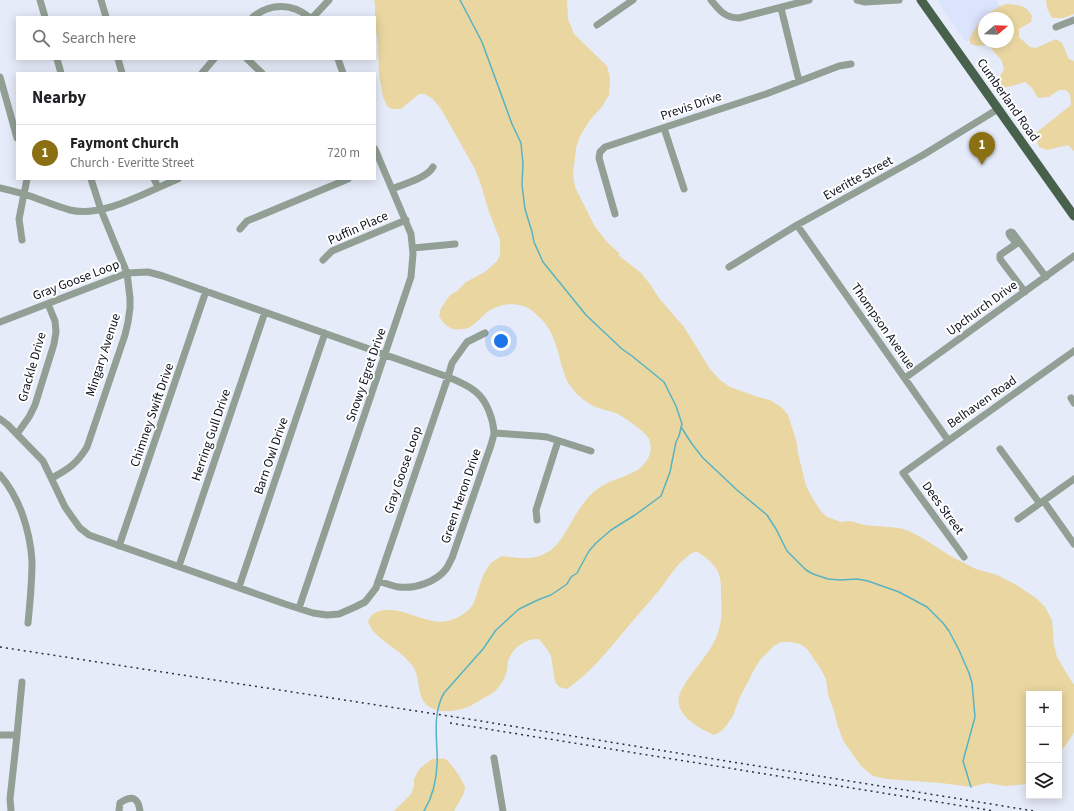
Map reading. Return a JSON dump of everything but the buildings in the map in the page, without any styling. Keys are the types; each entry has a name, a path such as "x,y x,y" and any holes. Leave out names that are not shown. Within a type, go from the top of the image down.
{"main road":[{"name":"Cumberland Road","path":"921,0 1074,216"}],"street":[{"path":"40,0 45,16"},
{"path":"102,0 106,16"},
{"path":"314,16 329,0"},
{"path":"597,25 633,0"},
{"path":"711,0 724,14 734,18 809,0"},
{"path":"857,0 865,2 899,0"},
{"path":"255,16 275,3 294,8 307,16"},
{"path":"780,8 799,81"},
{"path":"1056,27 1074,20"},
{"path":"56,60 60,72"},
{"path":"118,60 122,72"},
{"path":"203,72 213,60"},
{"path":"248,60 261,72"},
{"path":"338,60 343,72"},
{"name":"Previs Drive","path":"615,214 599,158 600,152 605,147 766,94 839,66 851,64"},
{"path":"0,77 16,134"},
{"name":"Everitte Street","path":"729,267 797,225 923,155 998,109"},
{"path":"664,128 684,189"},
{"name":"Snowy Egret Drive","path":"299,608 411,278 413,248 411,234 392,189 378,166 376,155"},
{"path":"392,189 422,177 431,171 433,167"},
{"path":"22,240 19,219 27,180"},
{"name":"Mingary Avenue","path":"52,478 70,468 87,447 112,374 128,322 130,308 127,273 101,210 91,180"},
{"path":"154,180 158,187"},
{"path":"0,188 24,194 72,210 84,212 101,210 119,205 176,180"},
{"path":"240,229 247,221 346,180"},
{"name":"Puffin Place","path":"323,260 332,251 406,220"},
{"name":"Thompson Avenue","path":"797,225 948,440"},
{"path":"1025,292 1000,259 1000,255 1016,244 1009,235 1011,232 1046,277"},
{"path":"413,248 456,244"},
{"name":"Upchurch Drive","path":"905,378 1074,256"},
{"name":"Gray Goose Loop","path":"0,322 127,273 148,272 448,377 376,588 365,602 339,614 327,615 313,613 89,535 80,528 65,507 43,461 8,425 0,419"},
{"name":"Chimney Swift Drive","path":"119,546 206,292"},
{"name":"Grackle Drive","path":"16,434 35,405 54,344 56,332 55,321 48,304"},
{"name":"Herring Gull Drive","path":"179,566 265,312"},
{"path":"448,377 452,363 467,342 485,333"},
{"name":"Barn Owl Drive","path":"239,587 325,334"},
{"name":"Belhaven Road","path":"903,473 1074,351"},
{"name":"Green Heron Drive","path":"378,581 398,587 411,587 425,584 437,577 446,569 452,558 491,445 494,434 491,416 483,400 468,386 448,377"},
{"path":"494,434 537,436 591,451"},
{"path":"537,520 536,510 558,441"},
{"path":"1000,449 1038,501 1045,503 1074,544"},
{"name":"Dees Street","path":"903,473 964,557"},
{"path":"0,475 9,487 20,509 29,541 32,574 28,623"},
{"path":"1018,520 1074,479"},
{"path":"11,811 10,799 22,682"},
{"path":"0,735 17,735"},
{"path":"494,758 503,811"},
{"path":"119,811 120,802 132,798 137,800 140,811"}],"shaded area":[{"path":"374,0 567,0 568,19 574,34 607,66 610,77 609,95 580,136 576,148 573,174 575,187 595,227 607,242 620,254 618,255 640,272 650,284 659,298 684,327 710,369 720,380 730,387 770,400 781,407 788,415 797,443 806,486 820,510 827,517 841,522 850,521 865,525 899,528 909,531 952,557 976,569 997,575 1015,584 1036,598 1045,607 1052,620 1054,645 1057,657 1074,685 1074,732 1062,750 1062,691 1026,691 1026,784 1005,786 987,783 971,787 887,779 873,776 861,766 844,742 828,695 826,679 820,668 807,649 800,644 791,642 781,642 774,646 760,660 739,699 733,716 723,730 714,735 694,724 682,713 679,706 679,699 685,684 716,638 721,612 721,584 719,574 711,562 696,551 685,558 676,567 661,588 598,662 567,689 559,687 555,682 551,656 539,639 535,639 522,643 512,652 508,660 507,671 503,681 496,690 487,696 468,707 453,711 433,709 425,703 420,694 414,668 403,655 373,631 368,622 372,615 382,610 392,610 432,621 442,622 461,616 468,611 475,600 482,578 491,563 502,556 530,558 541,556 550,551 556,546 578,510 591,494 602,486 630,474 642,466 647,460 651,446 647,436 639,428 616,413 593,406 576,393 566,378 552,334 545,323 530,309 513,304 499,306 490,310 472,326 464,329 451,328 446,325 439,316 441,308 450,295 457,291 466,282 485,272 497,261 500,255 500,240 475,169 441,109 432,98 424,94 419,94 401,109 392,109 387,106 383,97 379,74"},
{"path":"937,0 996,0 1000,7 991,12 978,12 978,24 969,40 966,42"},
{"path":"1046,0 1074,0 1074,14 1063,18 1052,18 1047,8"},
{"path":"1006,4 1024,7 1032,16 1031,22 1019,29 1019,37 1030,47 1036,48 1056,39 1062,43 1069,59 1074,61 1074,151 1068,145 1047,150 1039,147 1036,138 1037,132 1071,105 1070,94 1066,90 1059,90 1049,97 1038,98 1032,88 1025,82 1002,88 999,85 998,79 1004,70 1002,61 991,48 1014,48 1014,12 990,12"},
{"path":"978,25 977,46 971,44 969,40"},
{"path":"432,759 445,759 450,763 464,785 464,793 454,811 394,811 411,794 414,786 414,779 420,768"}],"waterway":[{"path":"424,811 431,797 435,782 437,759 436,721 444,693 483,649 496,630 519,609 551,595 567,584 571,577 577,573 589,551 596,543 611,530 661,496 670,472 676,442 682,424 676,406 664,382 622,349 586,315 543,262 534,242 525,209 522,185 523,164 521,143 512,124 482,42 460,0"},
{"path":"681,427 703,458 737,490 767,515 787,551 806,570 828,579 857,579 868,581 899,592 927,607 943,623 959,650 972,683 975,717 963,761 971,787"}],"railway":[{"path":"0,647 468,719 1034,811"},
{"path":"450,723 994,811"}],"place":[{"name":"Faymont Church","path":"982,165"}]}
